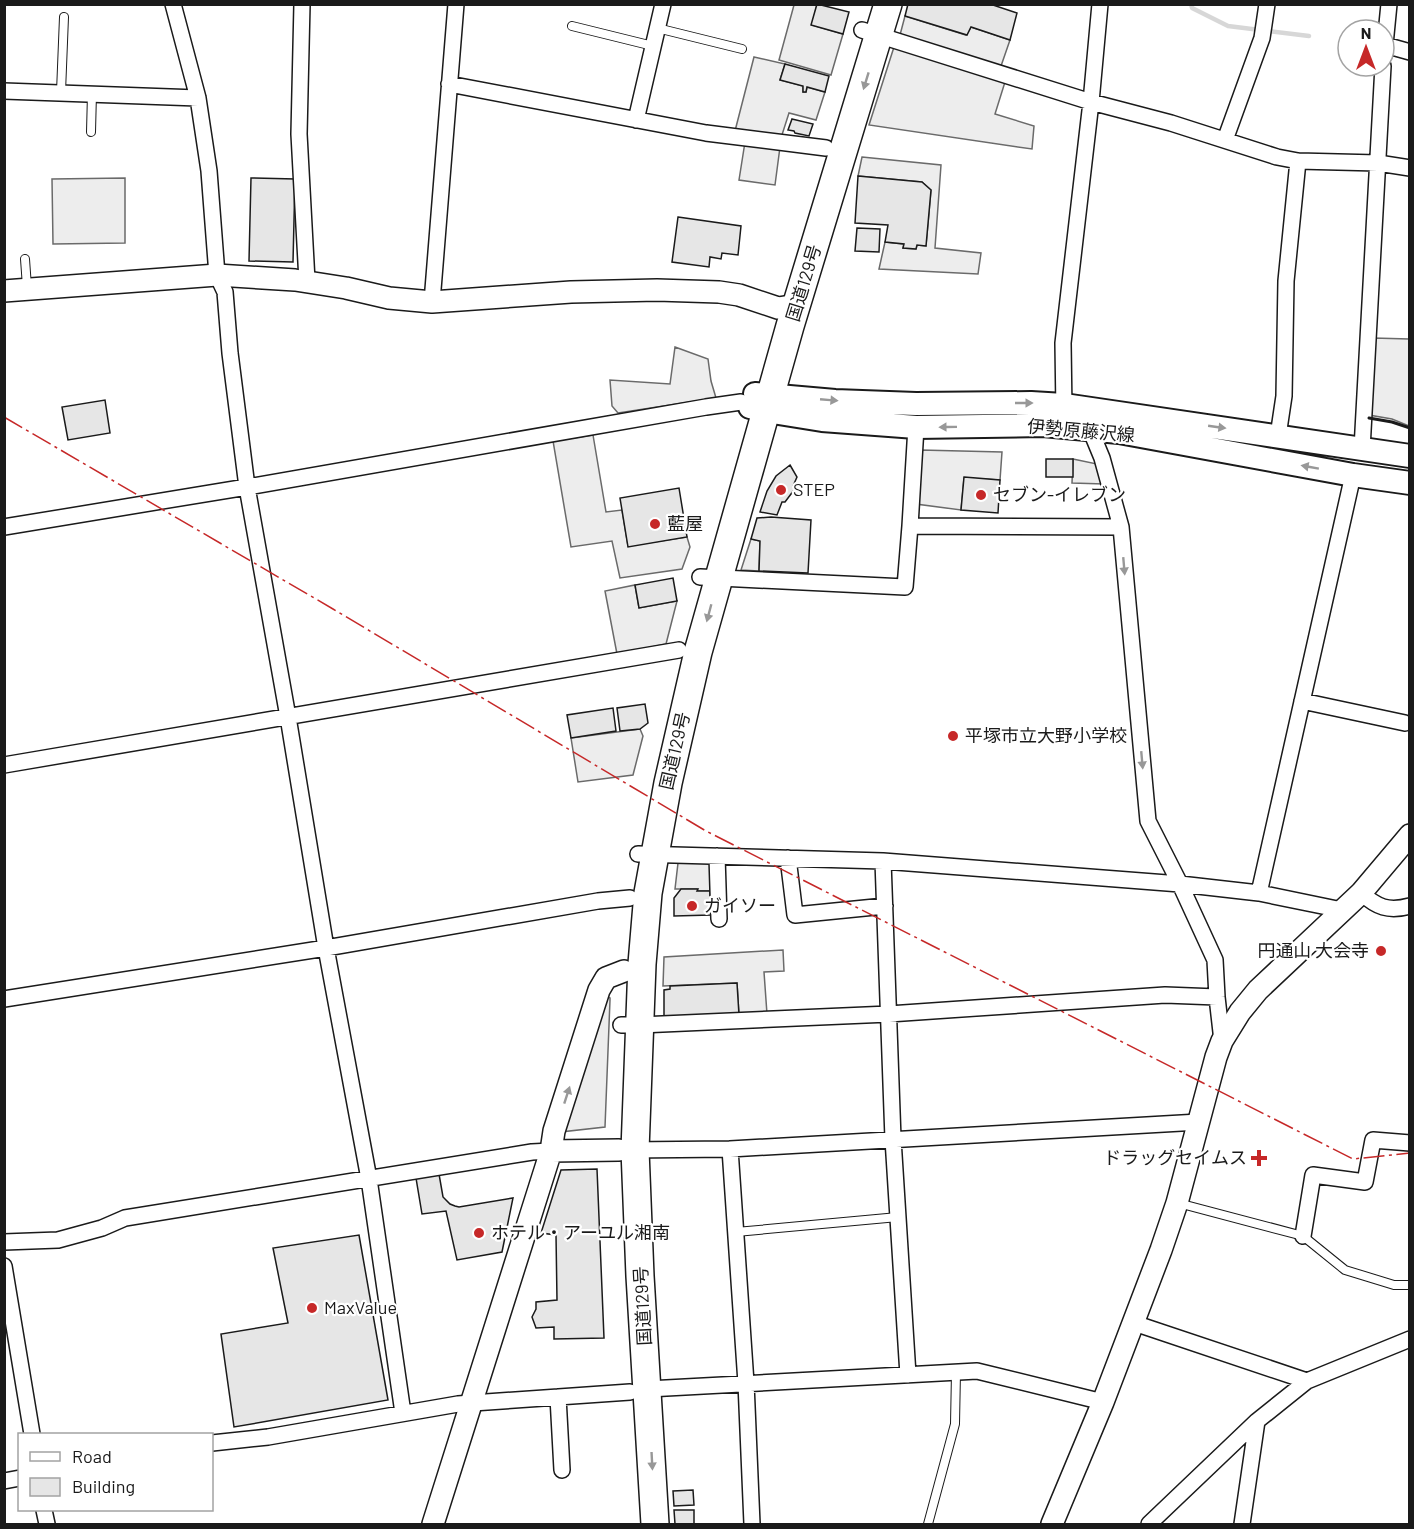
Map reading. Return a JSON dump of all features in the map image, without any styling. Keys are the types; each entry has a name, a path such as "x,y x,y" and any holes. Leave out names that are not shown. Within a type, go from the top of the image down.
{"highway":[{"name":"国道129号","path":"789,313 826,148 870,23 888,4"},
{"name":"国道129号","path":"656,1524 623,1278 630,1025 624,971 630,898 647,854 668,783 698,651 709,578 756,402 789,313 870,23"},
{"name":"国道129号","path":"630,1025 642,964 648,893 647,854 680,650 709,578"},
{"name":"国道129号","path":"637,1524 639,1391"}],"main road":[{"name":"伊勢原藤沢線","path":"756,402 1031,403 1090,429 1119,432 1353,475 1410,483"},
{"name":"伊勢原藤沢線","path":"756,402 822,420 916,427 1043,425 1063,416 1278,436 1410,456"}],"street":[{"path":"173,4 198,98 209,171 217,275 225,292 230,353 247,486 326,948 369,1179 403,1413"},
{"path":"302,4 299,134 307,281"},
{"path":"432,302 456,4"},
{"path":"636,120 663,4"},
{"path":"1063,416 1063,343 1100,4"},
{"path":"1225,140 1263,30 1268,4"},
{"path":"870,23 1091,102 1171,123 1277,157 1378,163 1410,168"},
{"path":"1362,449 1382,78"},
{"path":"449,84 705,133 826,148"},
{"path":"4,91 198,98"},
{"path":"1278,436 1284,396 1286,281 1298,160"},
{"path":"4,291 217,275 307,281 389,298 432,302 571,292 657,290 719,292 739,295 789,313"},
{"path":"4,527 705,406 756,402"},
{"path":"709,578 905,587 916,427"},
{"path":"1090,429 1102,458 1121,527 1148,820 1215,960 1222,1041"},
{"path":"1260,893 1353,475"},
{"path":"910,526 1121,527"},
{"path":"4,765 680,650"},
{"path":"1302,701 1405,723"},
{"path":"1052,1524 1103,1402 1178,1203 1222,1041 1240,1012 1258,990 1361,893 1410,835"},
{"path":"647,854 883,861 1180,884 1260,893 1342,910"},
{"path":"717,856 719,919"},
{"path":"788,858 795,915 885,906"},
{"path":"883,861 893,1139 908,1375"},
{"path":"1361,893 1374,904 1389,909 1410,906"},
{"path":"4,999 326,948 598,901 630,898"},
{"path":"433,1524 551,1151 554,1131 599,990 606,978 624,971"},
{"path":"630,1025 889,1014 1165,995 1217,997"},
{"path":"4,1242 58,1240 102,1228 125,1218 551,1151 730,1149 1199,1122"},
{"path":"1303,1236 1313,1175 1365,1182 1373,1140 1410,1143"},
{"path":"730,1149 746,1383 752,1524"},
{"path":"4,1266 32,1433"},
{"path":"1134,1323 1307,1381"},
{"path":"1149,1524 1257,1421 1307,1381 1410,1339"},
{"path":"213,1443 268,1437 471,1402 746,1383 977,1371 1103,1402"},
{"path":"558,1397 562,1470"},
{"path":"1242,1524 1257,1421"}],"lane":[{"path":"61,92 64,17"},
{"path":"572,26 653,46"},
{"path":"657,28 742,49"},
{"path":"91,132 92,93"},
{"path":"25,259 27,289"},
{"path":"1178,1203 1303,1236 1345,1270 1394,1286 1410,1285"},
{"path":"736,1232 898,1216"},
{"path":"928,1524 955,1424 956,1372"}],"shaded area":[{"path":"794,5 817,5 812,25 843,34 831,75 779,60"},
{"path":"905,16 966,35 971,27 1010,40 1001,66 900,35"},
{"path":"894,47 1005,82 995,114 1034,126 1032,149 869,125"},
{"path":"754,57 785,64 780,80 803,86 803,92 806,92 807,87 825,92 816,120 789,113 781,138 735,131"},
{"path":"745,142 780,147 775,185 739,180"},
{"path":"862,157 941,165 935,248 981,253 978,274 879,269 885,242 904,244 903,248 916,249 917,245 926,246 931,190 922,182 858,176"},
{"path":"125,178 125,243 53,244 52,179"},
{"path":"1373,338 1409,339 1409,426 1392,419 1369,415"},
{"path":"675,347 708,359 716,398 618,413 612,406 610,380 670,384"},
{"path":"593,435 606,512 622,510 628,546 687,537 690,547 682,569 620,578 612,541 571,547 553,441"},
{"path":"920,450 1002,452 1000,480 964,478 961,510 916,504"},
{"path":"1073,459 1102,465 1104,484 1072,483"},
{"path":"751,539 760,541 759,571 741,570"},
{"path":"635,585 639,608 677,601 666,644 617,654 605,591"},
{"path":"640,729 643,736 633,775 578,782 571,738"},
{"path":"678,863 712,863 710,891 675,889"},
{"path":"783,950 784,971 764,972 767,1014 739,1015 737,983 663,986 664,957"},
{"path":"606,996 610,1000 605,1127 560,1132"}],"building":[{"path":"817,4 849,12 843,34 811,25"},
{"path":"908,4 990,4 1017,13 1010,40 971,27 967,35 905,16"},
{"path":"785,64 829,76 825,92 807,87 806,92 803,92 803,86 780,80"},
{"path":"792,119 813,124 809,136 788,130"},
{"path":"858,176 922,182 931,190 926,246 917,245 916,249 903,248 904,244 885,242 888,225 855,223"},
{"path":"251,178 295,179 293,262 249,261"},
{"path":"678,217 741,226 738,255 722,253 721,259 710,257 709,267 672,262"},
{"path":"857,228 880,229 879,252 855,251"},
{"path":"105,400 110,433 68,440 62,407"},
{"path":"1046,459 1073,459 1073,477 1046,477"},
{"name":"STEP","path":"790,465 797,477 793,486 794,490 785,502 782,502 777,515 760,512 767,491 776,476"},
{"name":"セブン-イレブン","path":"964,477 1000,480 998,513 961,510"},
{"name":"藍屋","path":"679,488 687,537 628,547 620,498"},
{"path":"757,518 811,520 808,573 759,571 760,541 751,539"},
{"path":"673,578 677,601 639,608 635,585"},
{"path":"645,704 648,723 640,729 620,731 617,708"},
{"path":"613,708 616,731 571,738 567,715"},
{"name":"ガイソー","path":"681,889 710,891 711,915 674,916 674,898"},
{"path":"737,983 739,1015 664,1018 664,990 670,989 670,986"},
{"path":"597,1169 604,1338 554,1339 554,1327 536,1328 532,1317 536,1309 536,1302 557,1300 556,1235 541,1233 561,1170"},
{"name":"ホテル・アーユル湘南","path":"439,1174 443,1197 455,1206 513,1198 502,1252 457,1260 446,1211 422,1214 416,1178"},
{"path":"359,1235 388,1400 234,1427 221,1334 288,1323 273,1248"},
{"path":"693,1490 694,1505 674,1506 673,1491"},
{"path":"674,1510 694,1510 694,1524 675,1524"}],"waterway":[{"path":"1191,4 1192,8 1228,26 1309,36"}],"wall":[{"path":"1369,418 1410,428"}],"power":[{"path":"4,417 706,831 1353,1159 1410,1153"}],"place":[{"name":"STEP","path":"781,490"},
{"name":"セブン-イレブン","path":"981,495"},
{"name":"藍屋","path":"655,524"},
{"name":"平塚市立大野小学校","path":"953,736"},
{"name":"ガイソー","path":"692,906"},
{"name":"円通山 大会寺","path":"1381,951"},
{"name":"ドラッグセイムス","path":"1259,1158"},
{"name":"ホテル・アーユル湘南","path":"479,1233"},
{"name":"MaxValue","path":"312,1308"}]}
